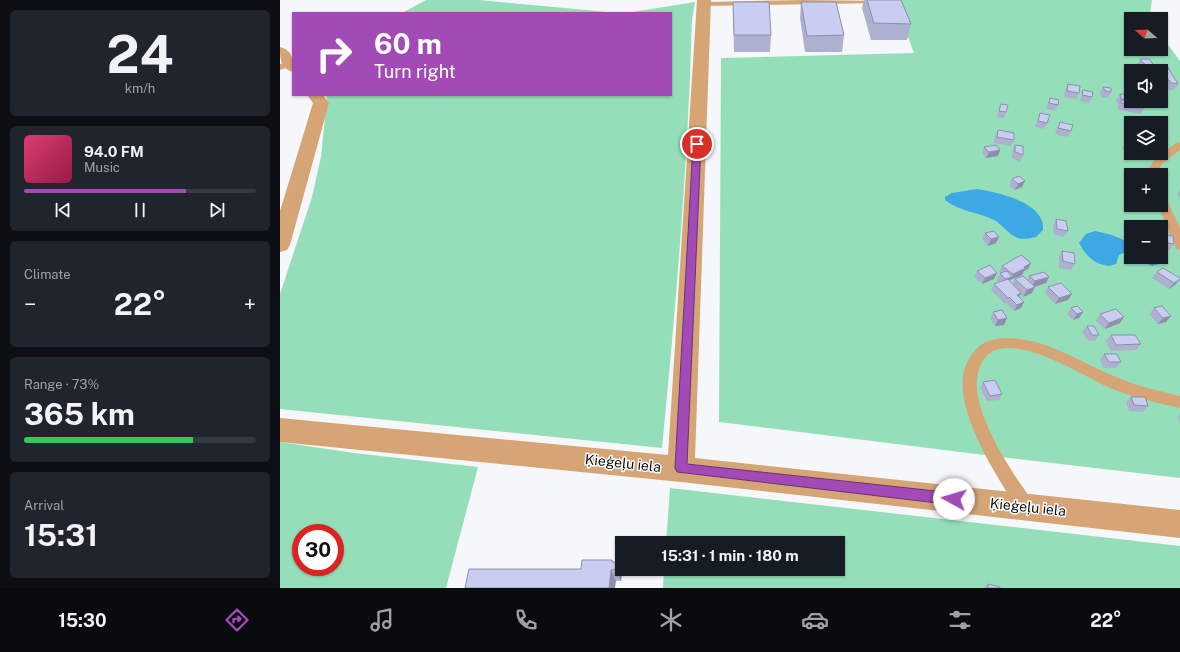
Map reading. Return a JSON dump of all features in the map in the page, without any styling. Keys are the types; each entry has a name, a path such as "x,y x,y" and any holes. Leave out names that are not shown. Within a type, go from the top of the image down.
{"street":[{"path":"681,468 704,2"},
{"path":"280,51 288,66"},
{"path":"280,246 321,102 316,96"},
{"name":"Ķieģeļu iela","path":"280,430 681,468 1180,524"}],"lane":[{"path":"704,2 885,1"},
{"path":"1154,168 1180,145"},
{"path":"1167,212 1178,237 1180,246"},
{"path":"1026,507 999,464 982,432 973,409 970,387 971,367 975,358 982,351 1000,344 1030,346 1052,354 1122,386 1180,402"}],"green space":[{"path":"426,0 479,0 608,12 404,12"},
{"path":"894,0 1152,0 1150,12 1124,12 1124,56 1168,56 1168,45 1180,61 1180,478 719,422 721,58 914,53"},
{"path":"695,2 692,20 688,127 681,234 662,448 280,409 280,294 312,197 321,157 327,98 326,96 672,96 672,12 632,12"},
{"path":"280,442 354,453 478,467 446,588 280,588"},
{"path":"670,488 1180,546 1180,588 663,588 664,576 845,576 845,536 667,536"}],"water":[{"path":"977,189 994,192 1023,202 1038,214 1043,224 1043,230 1036,237 1020,239 1009,233 996,221 963,210 945,200 945,197 952,193"},
{"path":"1095,231 1112,235 1124,240 1124,254 1119,255 1116,264 1109,266 1095,262 1085,252 1079,243 1086,234"},
{"path":"1148,264 1159,264 1152,266"}],"building":[{"path":"867,0 901,0 911,24 874,23"},
{"path":"733,2 769,2 771,35 734,35"},
{"path":"801,2 836,2 844,35 807,36"},
{"path":"1140,59 1149,59 1153,64 1144,64"},
{"path":"1168,68 1178,84 1171,83 1169,80"},
{"path":"1068,84 1080,86 1079,93 1067,91"},
{"path":"1103,87 1111,88 1111,92 1105,91"},
{"path":"1083,90 1093,92 1092,97 1082,95"},
{"path":"1120,94 1124,94 1124,99 1121,99"},
{"path":"1050,98 1059,100 1058,105 1049,103"},
{"path":"1001,104 1008,105 1006,112 999,111"},
{"path":"1040,113 1050,115 1047,123 1038,121"},
{"path":"1060,122 1073,125 1071,131 1058,128"},
{"path":"998,130 1014,133 1014,140 997,137"},
{"path":"996,145 1000,150 989,152 984,147"},
{"path":"1015,145 1023,146 1023,155 1015,152"},
{"path":"1019,176 1025,181 1018,184 1012,179"},
{"path":"1056,219 1066,221 1068,231 1057,229"},
{"path":"994,231 999,237 991,239 985,233"},
{"path":"1168,235 1173,236 1174,244 1168,243"},
{"path":"1062,251 1074,253 1075,264 1063,261"},
{"path":"1021,255 1031,263 1024,267 1026,268 1013,274 1002,266"},
{"path":"990,265 997,273 985,278 977,271"},
{"path":"1163,268 1180,279 1174,283 1157,272"},
{"path":"1007,271 1012,277 1005,279 1000,273"},
{"path":"1044,272 1049,277 1035,281 1029,276"},
{"path":"1023,276 1035,287 1027,290 1015,279"},
{"path":"1008,279 1021,293 1017,295 1024,302 1017,305 994,284"},
{"path":"1061,283 1072,294 1059,298 1048,287"},
{"path":"1077,306 1083,312 1077,314 1071,308"},
{"path":"1162,306 1171,316 1163,318 1154,308"},
{"path":"1116,309 1124,317 1109,323 1100,314"},
{"path":"1002,310 1007,318 998,320 993,312"},
{"path":"1087,326 1094,326 1099,335 1092,335"},
{"path":"1111,335 1135,335 1141,344 1116,345"},
{"path":"1104,354 1117,354 1121,362 1109,362"},
{"path":"995,380 1002,394 990,396 983,382"},
{"path":"1131,397 1145,397 1148,406 1134,405"},
{"path":"582,560 612,560 612,562 615,562 615,569 611,570 609,588 465,588 469,569 581,569"},
{"path":"988,584 1000,587 1000,588 988,588"}],"route":[{"path":"697,144 681,468 954,499"}]}
